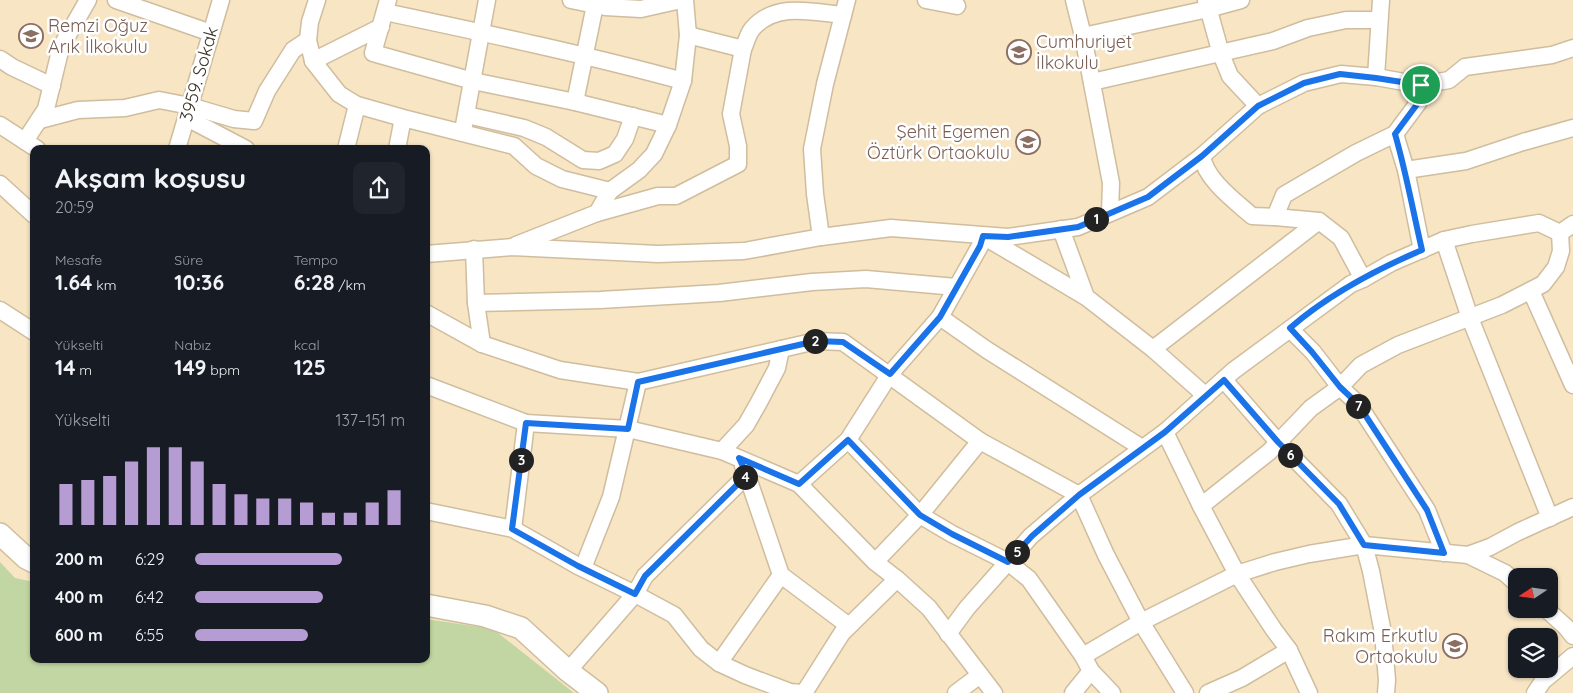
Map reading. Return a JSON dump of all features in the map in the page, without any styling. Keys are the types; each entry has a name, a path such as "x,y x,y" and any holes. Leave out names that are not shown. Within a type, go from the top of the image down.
{"main road":[{"path":"0,534 30,560"},
{"path":"430,606 485,616 521,628 568,671 597,693"}],"street":[{"path":"0,125 31,145 46,109 61,47 88,0"},
{"path":"116,0 211,33"},
{"name":"3959. Sokak","path":"178,145 221,0"},
{"path":"317,0 310,22 308,40 313,61 339,94 357,105 514,146 536,166 562,179 610,191"},
{"path":"462,132 474,81 487,0"},
{"path":"571,0 641,9 681,0"},
{"path":"597,213 610,191 639,170 654,154 668,125 683,81 688,34 685,0"},
{"path":"926,0 957,6"},
{"path":"1074,0 1083,36 1111,182 1110,212"},
{"path":"1083,36 1207,4 1241,0"},
{"path":"1376,78 1381,0"},
{"path":"575,102 585,57 604,4"},
{"path":"1207,4 1221,54 1230,76 1258,106"},
{"path":"512,247 597,213 658,196 676,196 738,164 738,146 731,114 742,49 752,29 769,15 793,10 845,7 825,84 812,149 815,194 821,237"},
{"path":"313,61 385,13 482,32 683,81"},
{"path":"385,13 373,53 474,81 575,102 668,125"},
{"path":"1092,82 1221,54 1273,41 1308,28 1346,20 1379,20"},
{"path":"688,34 742,49"},
{"path":"189,112 254,122 267,91 293,50 308,40"},
{"path":"430,254 512,247 658,254 735,252 821,237 891,228 1008,237 1078,227 1148,197 1202,156 1258,106 1304,83 1340,74 1421,85 1449,80 1465,67 1552,55 1573,48"},
{"path":"0,59 12,67 52,86"},
{"path":"1275,217 1284,195 1356,153 1395,134 1418,103 1421,85"},
{"path":"40,120 78,110 125,108 159,100 189,112 240,145"},
{"path":"347,145 357,105"},
{"path":"467,115 524,128 546,138 583,160 599,161 614,154 625,139 633,116"},
{"path":"398,145 403,118"},
{"path":"1406,170 1466,161 1573,128"},
{"path":"1395,134 1406,170 1408,189 1422,250"},
{"path":"1202,156 1203,166 1222,189 1252,216 1319,221 1341,238 1363,279"},
{"path":"0,185 30,211"},
{"path":"1153,349 1319,221"},
{"path":"948,634 967,608 1032,536 1079,495 1165,432 1224,380 1350,284 1391,263 1444,240 1539,223 1566,228"},
{"path":"1566,228 1573,252"},
{"path":"1201,506 1269,452 1311,408 1340,387 1361,364 1398,345 1470,318 1543,284 1556,267 1566,228"},
{"path":"1061,229 1086,297"},
{"path":"799,484 848,440 890,374 940,317 980,246 983,236"},
{"path":"983,236 1086,297 1153,349 1206,396"},
{"path":"1444,240 1470,318 1550,518"},
{"path":"474,249 476,303 482,344"},
{"path":"476,303 600,300 719,293 812,282 866,279 956,287"},
{"path":"1531,291 1573,385"},
{"path":"0,310 30,329"},
{"path":"430,315 482,344 560,370 638,382 816,341 843,342 890,374 980,441 1079,495 1106,556 1141,622 1185,693"},
{"path":"940,317 988,350 1142,448"},
{"path":"1290,328 1340,387 1358,404 1427,510 1444,553"},
{"path":"722,450 746,425 778,368 781,349"},
{"path":"1224,380 1278,442 1339,504 1364,545 1383,632 1387,680 1386,693"},
{"path":"583,568 611,497 638,382"},
{"path":"430,387 526,423 628,429 722,450 799,484 875,562 929,608 994,693"},
{"path":"512,529 526,423"},
{"path":"1165,432 1237,574 1289,650 1309,693"},
{"path":"848,440 920,515 952,534 1008,562 1029,579 1083,656 1091,671 1112,693"},
{"path":"875,562 920,515 980,441"},
{"path":"739,458 747,475 781,575 849,626"},
{"path":"568,671 635,594 645,576 747,475"},
{"path":"1468,555 1490,547 1573,507"},
{"path":"430,513 512,529 674,615 701,649 719,663 790,692 803,693 842,633 897,579"},
{"path":"1083,656 1141,622 1237,574 1275,562 1364,545 1468,555 1508,576"},
{"path":"719,663 781,575"},
{"path":"1558,618 1571,627"},
{"path":"1208,693 1242,678 1289,650"},
{"path":"1535,693 1543,681 1573,656"},
{"path":"1073,693 1091,671"},
{"path":"956,693 980,675"}],"green space":[{"path":"0,562 15,578 30,581 30,663 430,663 430,620 493,629 574,693 0,693"}],"place":[{"name":"Remzi Oğuz Arık İlkokulu","path":"31,36"},
{"name":"Cumhuriyet İlkokulu","path":"1019,52"},
{"name":"Şehit Egemen Öztürk Ortaokulu","path":"1028,142"},
{"name":"Rakım Erkutlu Ortaokulu","path":"1455,646"}],"route":[{"path":"1340,74 1421,85 1418,103 1395,134 1406,170 1408,189 1422,250 1350,284 1290,328 1340,387 1358,404 1427,510 1444,553 1364,545 1339,504 1278,442 1224,380 1165,432 1079,495 1032,536 1008,562 952,534 920,515 848,440 799,484 739,458 747,475 645,576 635,594 578,566 512,529 526,423 628,429 638,382 816,341 843,342 890,374 940,317 980,246 983,236 1008,237 1078,227 1148,197 1202,156 1258,106 1304,83 1340,74"}]}
